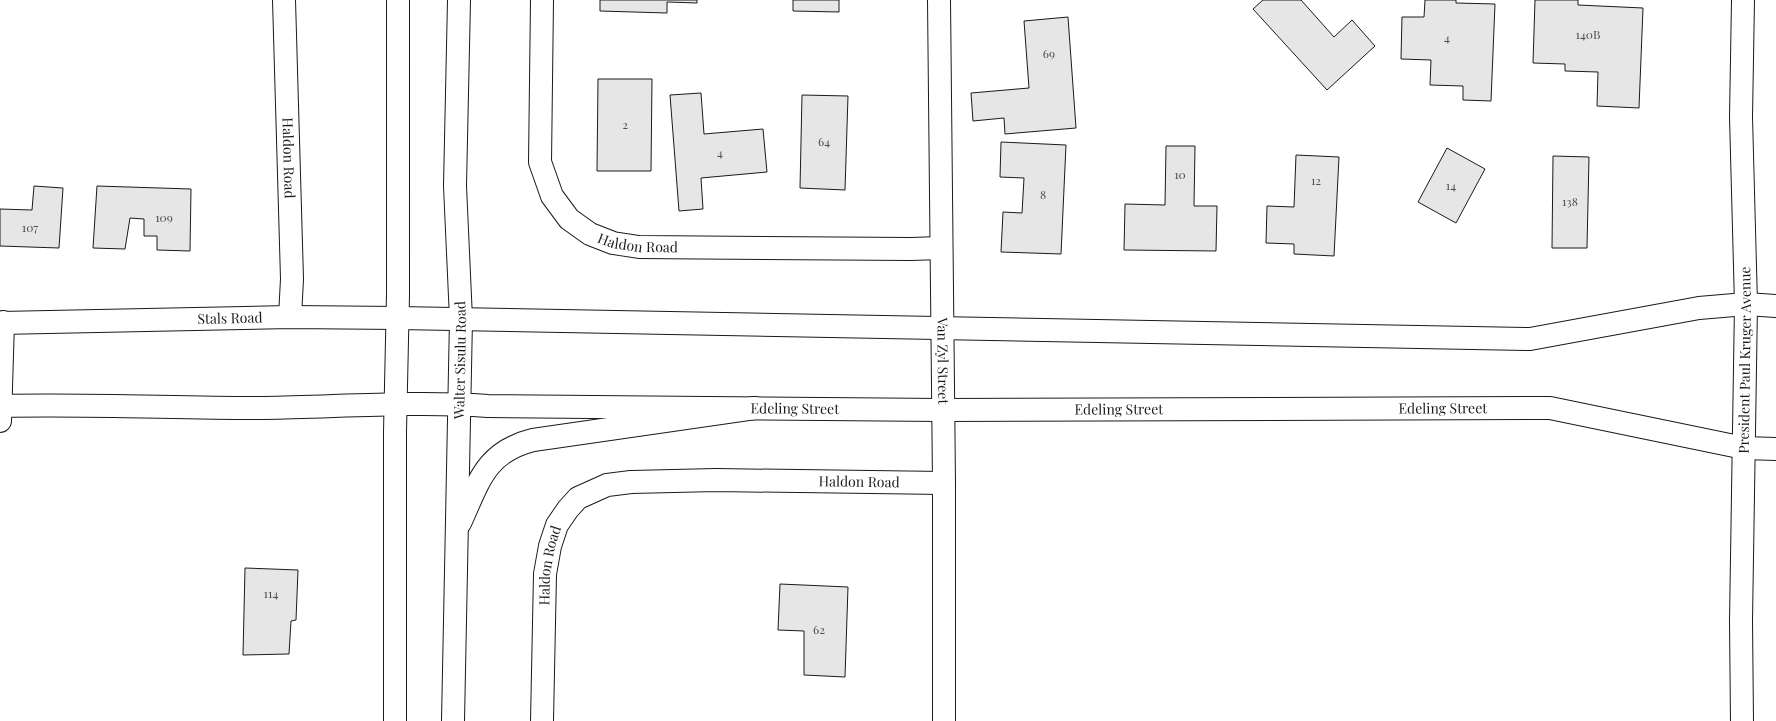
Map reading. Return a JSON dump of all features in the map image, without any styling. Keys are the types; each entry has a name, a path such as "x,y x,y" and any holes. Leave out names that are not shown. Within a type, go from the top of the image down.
{"main road":[{"name":"Haldon Road","path":"284,0 292,279 290,317"},
{"path":"395,721 395,405 398,318 398,0"},
{"name":"Walter Sisulu Road","path":"453,721 458,404 461,319 455,186 459,0"},
{"name":"Haldon Road","path":"542,0 540,162 552,196 569,219 590,234 613,243 639,247 940,248"},
{"name":"Van Zyl Street","path":"939,0 940,248 944,483 944,721"},
{"name":"President Paul Kruger Avenue","path":"1742,721 1741,621 1746,304 1741,117 1743,0"},
{"path":"461,319 1530,339 1699,308 1746,304 1776,306"},
{"name":"Stals Road","path":"2,322 290,317 461,319"},
{"path":"2,322 0,411 458,404"},
{"name":"Edeling Street","path":"458,404 488,406 942,410 1550,408 1744,448 1776,449"},
{"path":"457,529 485,471 491,462 505,450 517,444 533,440 755,408"},
{"name":"Haldon Road","path":"542,721 545,574 550,546 557,525 578,498 607,485 631,482 716,480 944,483"}],"building":[{"path":"600,0 697,0 697,3 667,2 667,13 600,11"},
{"path":"793,0 839,0 839,12 793,11"},
{"path":"1263,0 1301,0 1334,37 1352,20 1375,46 1327,90 1253,9"},
{"path":"1425,0 1456,0 1456,3 1495,4 1491,101 1463,100 1463,86 1430,85 1431,60 1401,59 1402,17 1424,17"},
{"path":"1535,0 1578,0 1578,5 1643,8 1639,108 1597,106 1598,72 1565,71 1565,64 1533,63"},
{"path":"1068,17 1076,128 1005,134 1004,118 973,121 971,93 1029,88 1024,21"},
{"path":"598,79 652,79 651,171 597,171"},
{"path":"701,93 704,134 763,129 767,172 701,178 703,209 679,211 670,95"},
{"path":"802,95 848,96 845,190 800,188"},
{"path":"1001,142 1066,145 1061,254 1001,252 1003,212 1022,213 1024,178 1000,177"},
{"path":"1166,146 1195,146 1194,206 1217,206 1216,251 1124,250 1125,204 1165,205"},
{"path":"1447,148 1485,169 1456,223 1418,202"},
{"path":"1296,155 1339,157 1334,256 1294,254 1294,244 1266,243 1267,206 1294,207"},
{"path":"1553,156 1589,157 1587,248 1552,248"},
{"path":"34,186 63,188 59,248 0,246 0,209 32,210"},
{"path":"97,186 191,189 190,251 157,250 157,236 144,236 144,219 130,218 125,249 93,248"},
{"path":"245,568 298,570 296,620 291,621 289,654 243,655"},
{"path":"780,584 848,587 845,677 804,675 804,631 778,630"}]}
